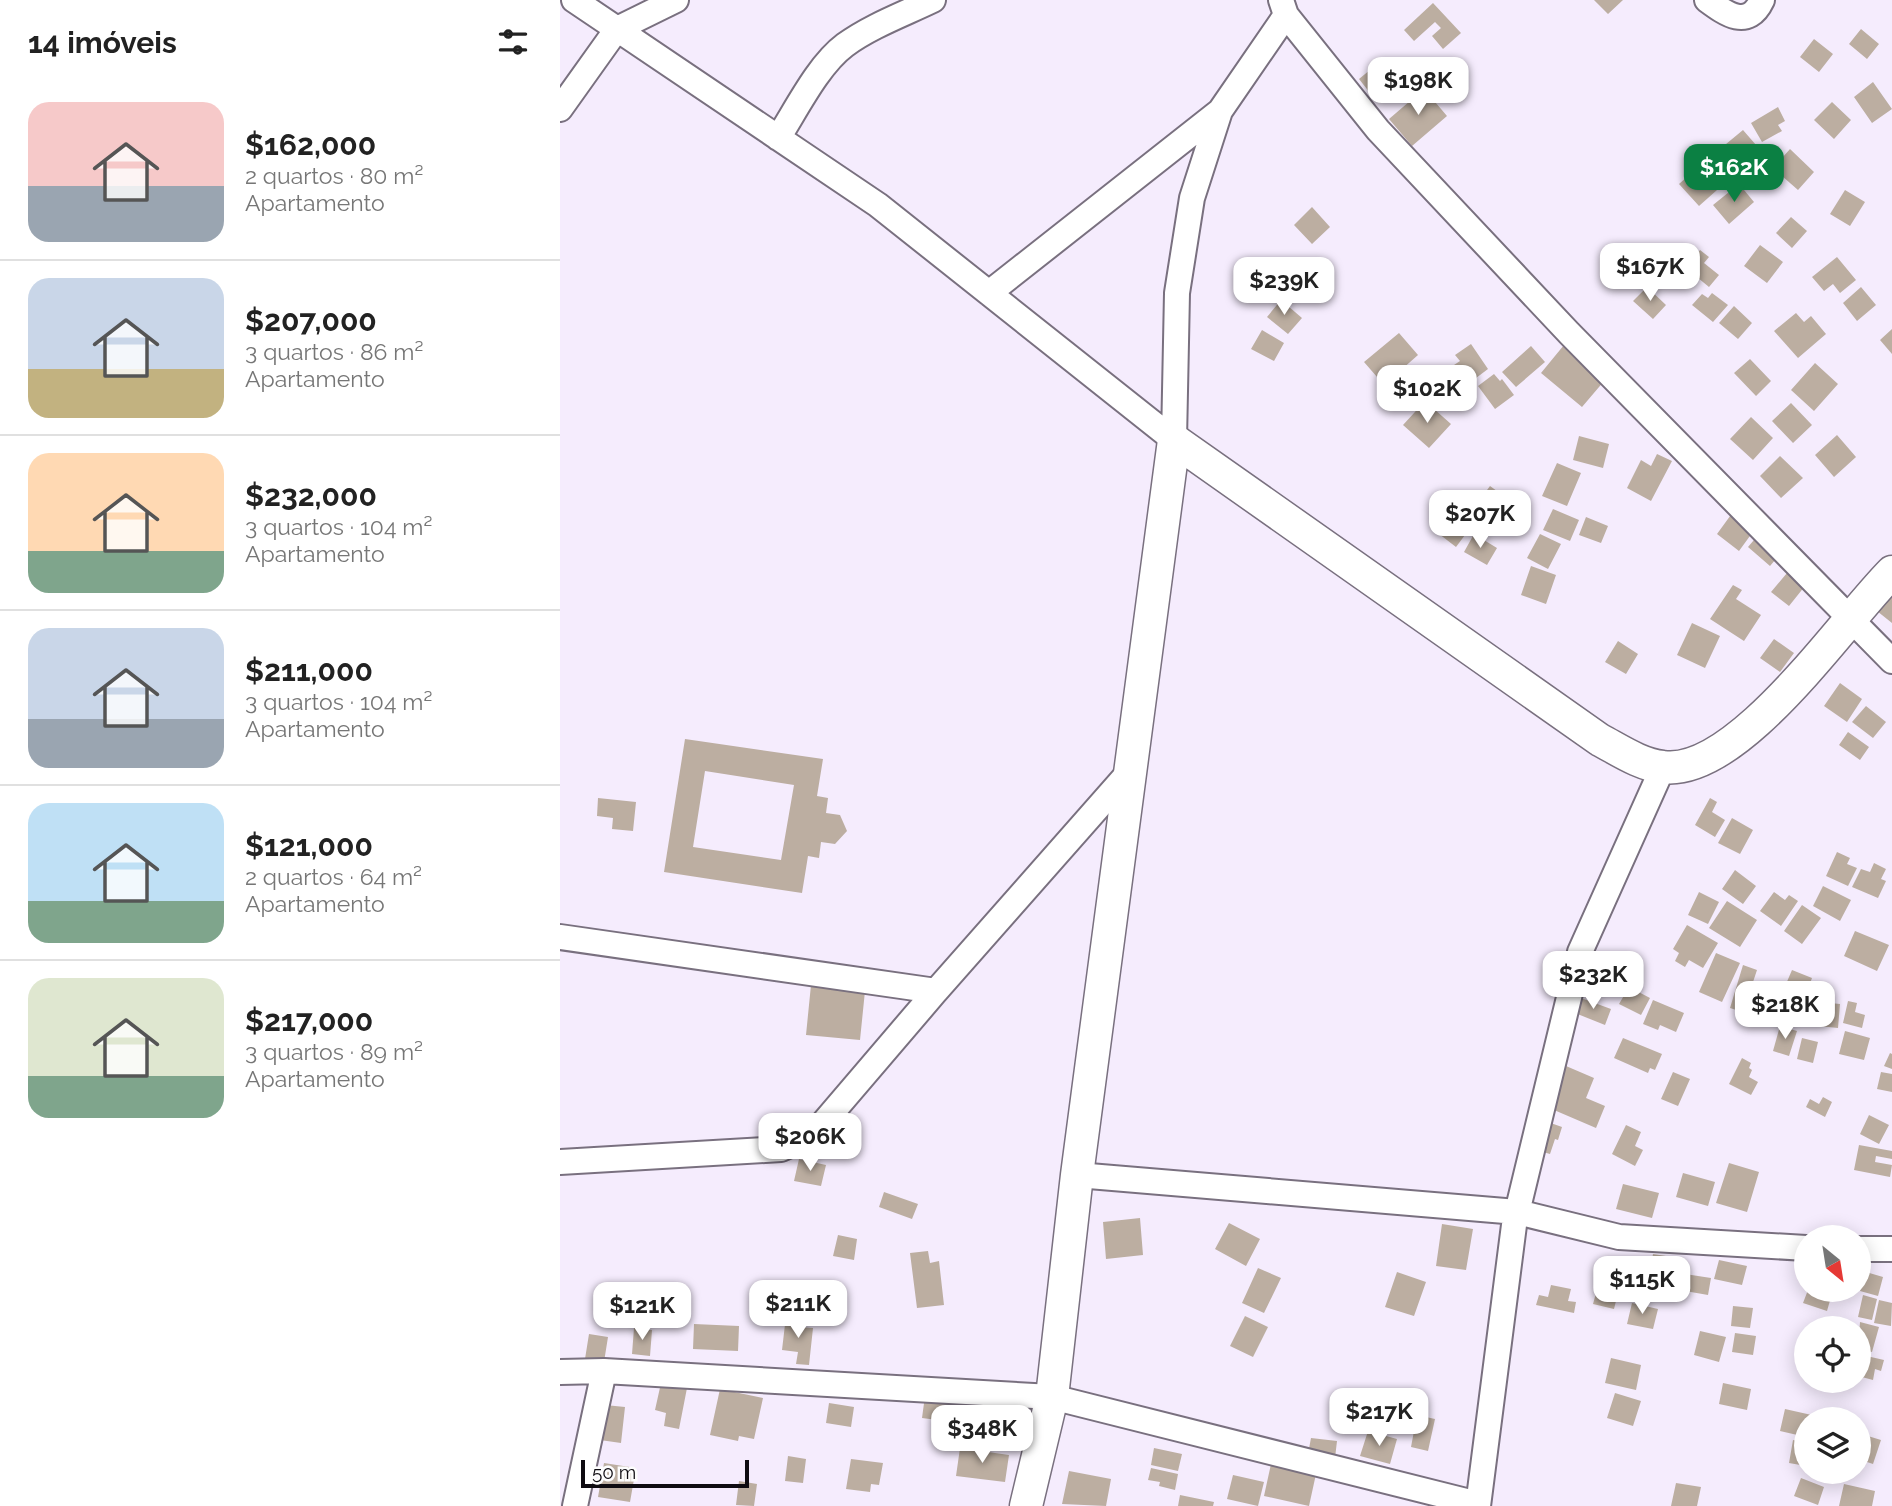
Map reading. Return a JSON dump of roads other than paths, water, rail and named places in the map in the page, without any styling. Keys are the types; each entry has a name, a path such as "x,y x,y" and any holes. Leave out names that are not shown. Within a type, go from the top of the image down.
{"street":[{"path":"574,0 878,205 1174,440 1600,740 1634,757 1663,767 1681,766 1705,760 1732,744 1782,695 1892,572"},
{"path":"560,109 617,29 676,0"},
{"path":"778,138 822,70 843,47 933,0"},
{"path":"1707,0 1738,18 1749,16 1758,9 1762,0"},
{"path":"1027,1506 1052,1397 1077,1175 1174,440 1177,293 1192,198 1220,111 1284,7 1388,140 1569,333 1892,661"},
{"path":"989,293 1220,111"},
{"path":"560,1372 604,1371 1052,1397 1478,1505 1517,1212 1580,952 1663,767"},
{"path":"560,1162 780,1149 813,1135 1130,770"},
{"path":"560,937 936,991"},
{"path":"1077,1175 1517,1212 1619,1237 1794,1247"},
{"path":"1871,1249 1892,1249"},
{"path":"575,1506 604,1371"}]}
